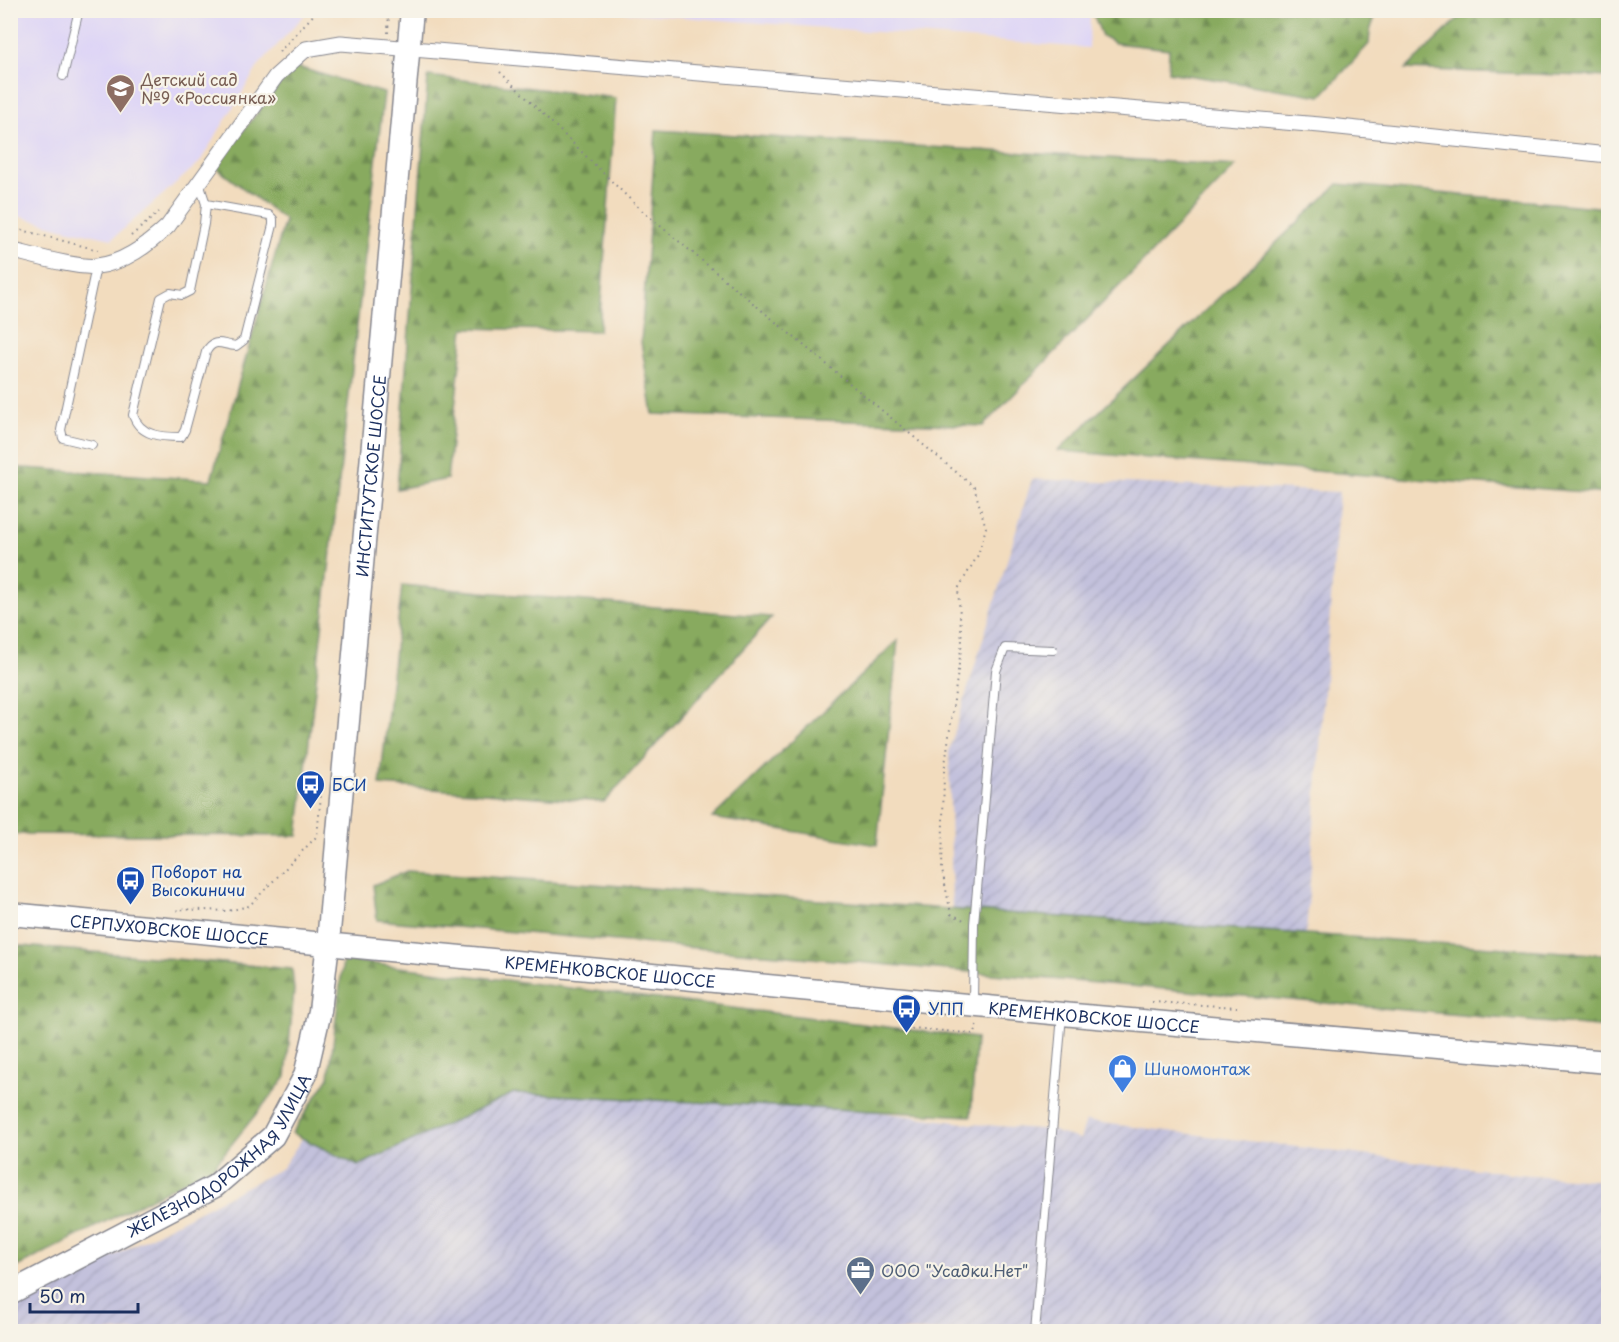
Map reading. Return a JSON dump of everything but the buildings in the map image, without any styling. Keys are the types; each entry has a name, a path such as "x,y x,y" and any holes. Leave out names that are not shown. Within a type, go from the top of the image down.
{"main road":[{"name":"ИНСТИТУТСКОЕ ШОССЕ","path":"328,943 399,49 412,10"},
{"name":"СЕРПУХОВСКОЕ ШОССЕ","path":"10,914 328,943"},
{"name":"КРЕМЕНКОВСКОЕ ШОССЕ","path":"328,943 1062,1014 1608,1062"},
{"name":"ЖЕЛЕЗНОДОРОЖНАЯ УЛИЦА","path":"10,1293 215,1186 273,1136 305,1076 320,1011 328,943"}],"street":[{"path":"10,250 71,264 96,267 118,260 147,245 168,226 276,76 306,48 341,43 1276,122 1608,155"}],"lane":[{"path":"63,76 79,10"},
{"path":"199,182 206,204 190,291 182,296 170,293 161,298 133,416 136,425 144,432 181,437 210,344 216,342 236,346 244,340 273,219 269,215 206,204"},
{"path":"92,445 63,438 61,430 96,267"},
{"path":"976,1006 975,924 996,671 1005,648 1053,650"},
{"path":"1035,1332 1062,1014"}],"path":[{"path":"273,59 318,10"},
{"path":"389,10 387,29 399,49"},
{"path":"483,56 640,209 974,487 986,528 978,555 958,590 962,642 944,772 942,870 951,914 975,924"},
{"path":"125,241 165,206"},
{"path":"10,227 107,252"},
{"path":"176,929 178,909 228,911 249,906 317,836 322,788"},
{"path":"907,1034 913,1028 975,1034 976,1006"}],"shaded area":[{"name":"Детcкий сад №9 «Россиянка»","path":"10,11 308,11 259,65 199,163 112,239 11,214"},
{"path":"604,11 1090,11 1089,48"},
{"path":"1032,479 1339,492 1306,934 952,909 949,750"},
{"path":"365,1047 972,1124 1053,1130 1080,1139 1086,1121 1518,1174 1608,1181 1608,1331 11,1332 11,1309 282,1168"}],"green space":[{"path":"1092,10 1377,11 1370,31 1369,44 1321,96 1168,72 1169,49 1115,43 1102,36"},
{"path":"1466,11 1608,11 1608,77 1406,69"},
{"path":"294,66 384,93 298,836 11,834 10,467 211,480 285,220 215,167"},
{"path":"428,76 616,98 599,331 464,328 447,479 397,489"},
{"path":"656,130 1236,166 983,426 653,414 641,342"},
{"path":"1338,184 1608,208 1608,494 1058,451"},
{"path":"402,585 772,617 604,802 380,785"},
{"path":"898,640 877,845 712,818"},
{"path":"407,871 1608,955 1608,1028 377,920 373,885"},
{"path":"11,945 292,969 294,990 286,1077 214,1166 11,1270"},
{"path":"343,960 976,1038 971,1116 514,1093 358,1166 292,1133 329,1077"}],"place":[{"name":"Детcкий сад №9 «Россиянка»","path":"120,114"},
{"name":"БСИ","path":"311,810"},
{"name":"Поворот на Высокиничи","path":"130,906"},
{"name":"УПП","path":"907,1034"},
{"name":"Шиномонтаж","path":"1123,1094"},
{"name":"ООО \"Усадки.Нет\"","path":"860,1296"}]}
